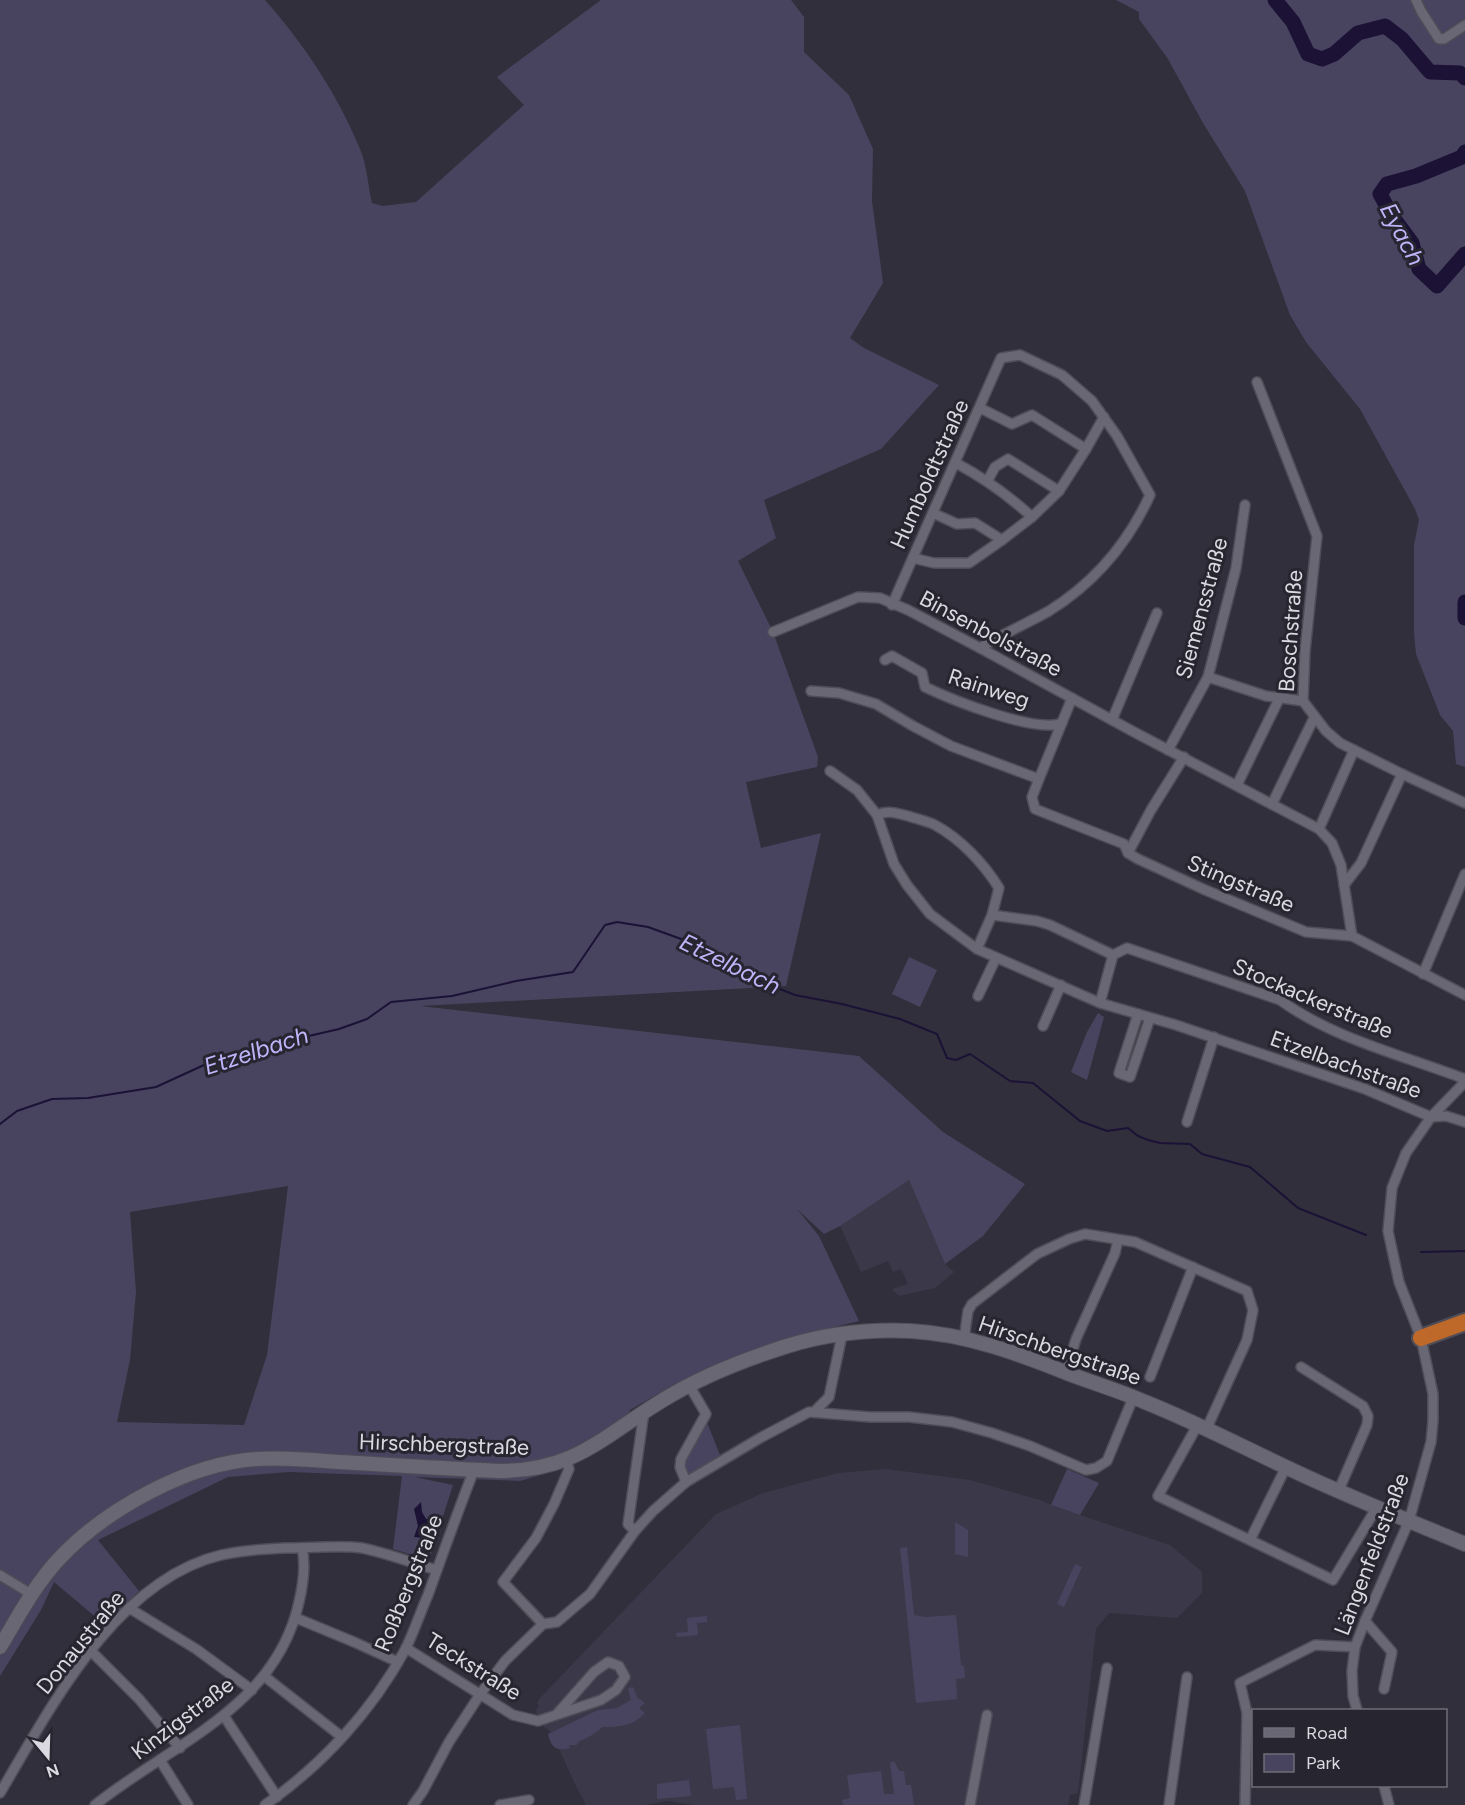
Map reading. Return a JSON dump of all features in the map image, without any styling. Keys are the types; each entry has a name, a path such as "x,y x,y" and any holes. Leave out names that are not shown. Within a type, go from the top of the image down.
{"highway":[{"path":"1420,1338 1465,1322"}],"street":[{"path":"1416,0 1420,11 1439,39 1444,39 1465,25"},
{"name":"Humboldtstraße","path":"892,605 1001,358 1020,355 1062,375 1092,401 1104,417"},
{"name":"Boschstraße","path":"1257,382 1317,536 1302,701 1326,731 1340,742 1465,803"},
{"path":"980,408 1012,424 1032,415 1086,449"},
{"path":"913,558 934,563 969,563 1002,540 1032,517 1059,491 1104,417 1150,495 1142,514 1110,560 1077,590 1050,610 980,648"},
{"path":"988,480 995,467 1008,459 1059,491"},
{"path":"956,463 988,480 1010,496 1032,517"},
{"name":"Siemensstraße","path":"1168,750 1208,677 1236,568 1245,505"},
{"path":"933,513 957,524 975,523 1002,540"},
{"name":"Binsenbolstraße","path":"773,632 858,597 880,598 908,610 1319,829 1332,843 1341,865 1352,936"},
{"path":"1112,720 1157,613"},
{"name":"Rainweg","path":"885,660 892,656 922,673 924,687 956,701 1040,724 1062,723"},
{"path":"1208,677 1279,699 1302,701"},
{"path":"811,691 839,693 876,704 951,746 1039,779"},
{"name":"Stingstraße","path":"1072,698 1032,797 1035,808 1124,844 1128,853 1183,880 1306,932 1352,936 1465,995"},
{"path":"1237,786 1279,699"},
{"path":"1272,804 1314,718"},
{"path":"1319,829 1354,750"},
{"path":"1128,853 1184,757"},
{"name":"Etzelbachstraße","path":"830,771 857,790 877,815 894,864 906,885 930,914 976,949 1100,1004 1214,1037 1365,1089 1431,1118 1446,1116 1465,1122"},
{"path":"1344,885 1361,863 1402,774"},
{"path":"877,815 885,811 896,812 934,825 957,841 988,871 999,888 992,915 976,949"},
{"path":"1423,974 1465,874"},
{"path":"992,915 1050,925 1113,955 1100,1004"},
{"name":"Stockackerstraße","path":"1113,955 1127,948 1280,1000 1298,1013 1340,1035 1465,1080"},
{"path":"978,996 996,958"},
{"path":"1043,1026 1061,986"},
{"path":"1138,1014 1119,1073 1130,1077 1150,1018"},
{"path":"1187,1122 1214,1037"},
{"name":"Längenfeldstraße","path":"1357,1709 1353,1696 1352,1671 1355,1647 1409,1521 1426,1462 1432,1421 1433,1394 1420,1338 1399,1282 1388,1231 1392,1188 1406,1153 1431,1118 1465,1080"},
{"path":"964,1339 968,1311 972,1304 1037,1254 1085,1234 1135,1242 1247,1291 1253,1310 1247,1340 1202,1428 1158,1496 1333,1580 1377,1507"},
{"path":"1066,1372 1076,1339 1115,1253 1118,1240"},
{"path":"1150,1377 1193,1267"},
{"name":"Hirschbergstraße","path":"0,1647 31,1594 58,1560 92,1528 120,1508 167,1484 214,1467 257,1459 474,1470 518,1471 544,1467 566,1460 592,1447 689,1385 765,1353 805,1340 875,1331 912,1331 964,1339 1020,1355 1133,1398 1338,1492 1465,1544"},
{"path":"413,1805 449,1742 481,1693 506,1661 543,1624 557,1622 590,1594 635,1531 653,1510 686,1482 792,1420 815,1411 829,1397 842,1335"},
{"path":"1301,1367 1363,1406 1368,1416 1367,1425 1338,1492"},
{"path":"686,1482 680,1467 681,1459 706,1414 689,1385"},
{"path":"815,1411 870,1418 909,1416 952,1422 1030,1446 1086,1470 1096,1468 1107,1461 1133,1398"},
{"path":"635,1531 628,1524 644,1412"},
{"path":"543,1624 503,1582 536,1538 554,1504 569,1469 566,1460"},
{"path":"1250,1540 1286,1467"},
{"name":"Roßbergstraße","path":"265,1805 318,1764 367,1708 398,1662 437,1570 474,1470"},
{"name":"Donaustraße","path":"0,1793 48,1713 91,1651 129,1608 167,1578 221,1555 302,1548 361,1548 437,1570"},
{"name":"Kinzigstraße","path":"97,1804 224,1716 264,1676 282,1649 296,1618 302,1589 304,1557 302,1548"},
{"path":"0,1575 31,1594"},
{"path":"129,1608 196,1649 252,1690"},
{"path":"296,1618 398,1662"},
{"path":"1365,1621 1392,1652 1384,1689"},
{"path":"1245,1805 1247,1713 1240,1683 1315,1645 1355,1647"},
{"name":"Teckstraße","path":"406,1647 513,1715 538,1721 602,1700 616,1690 625,1677 619,1666 608,1662 594,1672 556,1715"},
{"path":"91,1651 139,1699 180,1748"},
{"path":"1084,1805 1107,1668"},
{"path":"264,1676 342,1737"},
{"path":"1169,1805 1187,1677"},
{"path":"970,1805 987,1715"},
{"path":"224,1716 277,1797"},
{"path":"160,1760 188,1805"},
{"path":"1384,1787 1389,1805"},
{"path":"500,1805 529,1800"}],"shaded area":[{"path":"909,1180 945,1264 954,1272 935,1288 899,1296 892,1289 908,1284 901,1269 893,1272 888,1261 861,1272 840,1226"},
{"path":"887,1469 970,1480 1040,1500 1170,1545 1202,1572 1202,1593 1177,1618 1109,1613 1096,1629 1078,1793 1070,1795 1068,1805 693,1805 667,1801 645,1805 586,1805 554,1738 537,1715 536,1710 539,1706 537,1703 540,1698 716,1514 763,1493 838,1473"},
{"path":"421,1502 422,1512 426,1519 429,1518 426,1538 414,1537 418,1526 414,1509"}],"green space":[{"path":"0,0 265,0 293,34 331,90 362,155 372,203 383,206 416,202 524,105 497,77 601,0 791,0 804,17 804,52 849,95 873,149 872,201 883,283 850,338 864,348 939,385 881,449 764,500 776,538 738,561 773,632 818,757 817,767 746,782 761,848 821,833 786,986 420,1006 859,1056 943,1132 1025,1184 983,1236 945,1264 909,1180 840,1226 824,1234 797,1209 819,1236 859,1321 782,1340 675,1384 630,1410 623,1431 561,1469 520,1481 415,1477 453,1485 429,1560 393,1549 402,1476 289,1472 228,1477 98,1540 139,1591 105,1625 54,1582 41,1610 0,1676","holes":["288,1186 267,1355 244,1425 117,1422 130,1360 136,1292 130,1212"]},
{"path":"1116,0 1465,0 1465,767 1456,764 1453,731 1440,715 1416,654 1414,545 1419,520 1415,509 1360,409 1306,342 1290,315 1245,191 1203,123 1168,59 1139,19 1139,12"},
{"path":"909,957 937,970 920,1007 892,994"},
{"path":"1098,1013 1104,1017 1087,1080 1071,1072 1087,1032"},
{"path":"706,1420 720,1455 690,1474 685,1472 683,1460"},
{"path":"1067,1469 1099,1483 1080,1515 1051,1505"},
{"path":"955,1522 968,1530 968,1557 955,1554"},
{"path":"907,1547 914,1615 925,1617 956,1615 961,1665 964,1666 965,1678 956,1679 957,1699 916,1703 900,1548"},
{"path":"1075,1564 1082,1567 1064,1607 1057,1604"},
{"path":"707,1616 707,1622 697,1623 698,1635 677,1637 676,1633 688,1632 687,1618"},
{"path":"633,1687 637,1697 645,1703 639,1708 645,1713 636,1721 615,1727 603,1727 578,1742 577,1745 569,1745 570,1748 558,1749 553,1745 548,1734 598,1710 617,1708 631,1700 628,1688"},
{"path":"740,1725 747,1799 736,1800 734,1787 713,1789 706,1729"},
{"path":"894,1761 899,1771 904,1771 906,1785 911,1785 914,1805 843,1805 842,1800 850,1798 847,1775 881,1771 884,1794 894,1794 890,1763"},
{"path":"689,1780 691,1796 657,1799 657,1784"}],"waterway":[{"name":"Eyach","path":"1275,0 1293,22 1308,54 1322,59 1334,54 1358,33 1385,26 1402,39 1430,72 1460,73 1465,78"},
{"name":"Eyach","path":"1465,152 1462,157 1416,176 1387,184 1380,194 1392,216 1412,243 1419,269 1437,286 1465,254"},
{"name":"Eyach","path":"1465,602 1465,618"},
{"name":"Etzelbach","path":"0,1124 17,1111 52,1099 88,1098 156,1087 204,1065 248,1050 339,1029 367,1019 391,1002 452,996 516,981 573,972 605,925 617,922 648,927 717,952 745,975 795,995 900,1019 937,1034 947,1058 956,1060 970,1054 1010,1081 1033,1083 1080,1121 1107,1131 1128,1128 1138,1136 1160,1143 1190,1144 1202,1154 1250,1167 1298,1208 1366,1235"},
{"name":"Etzelbach","path":"1421,1252 1465,1251"}]}
